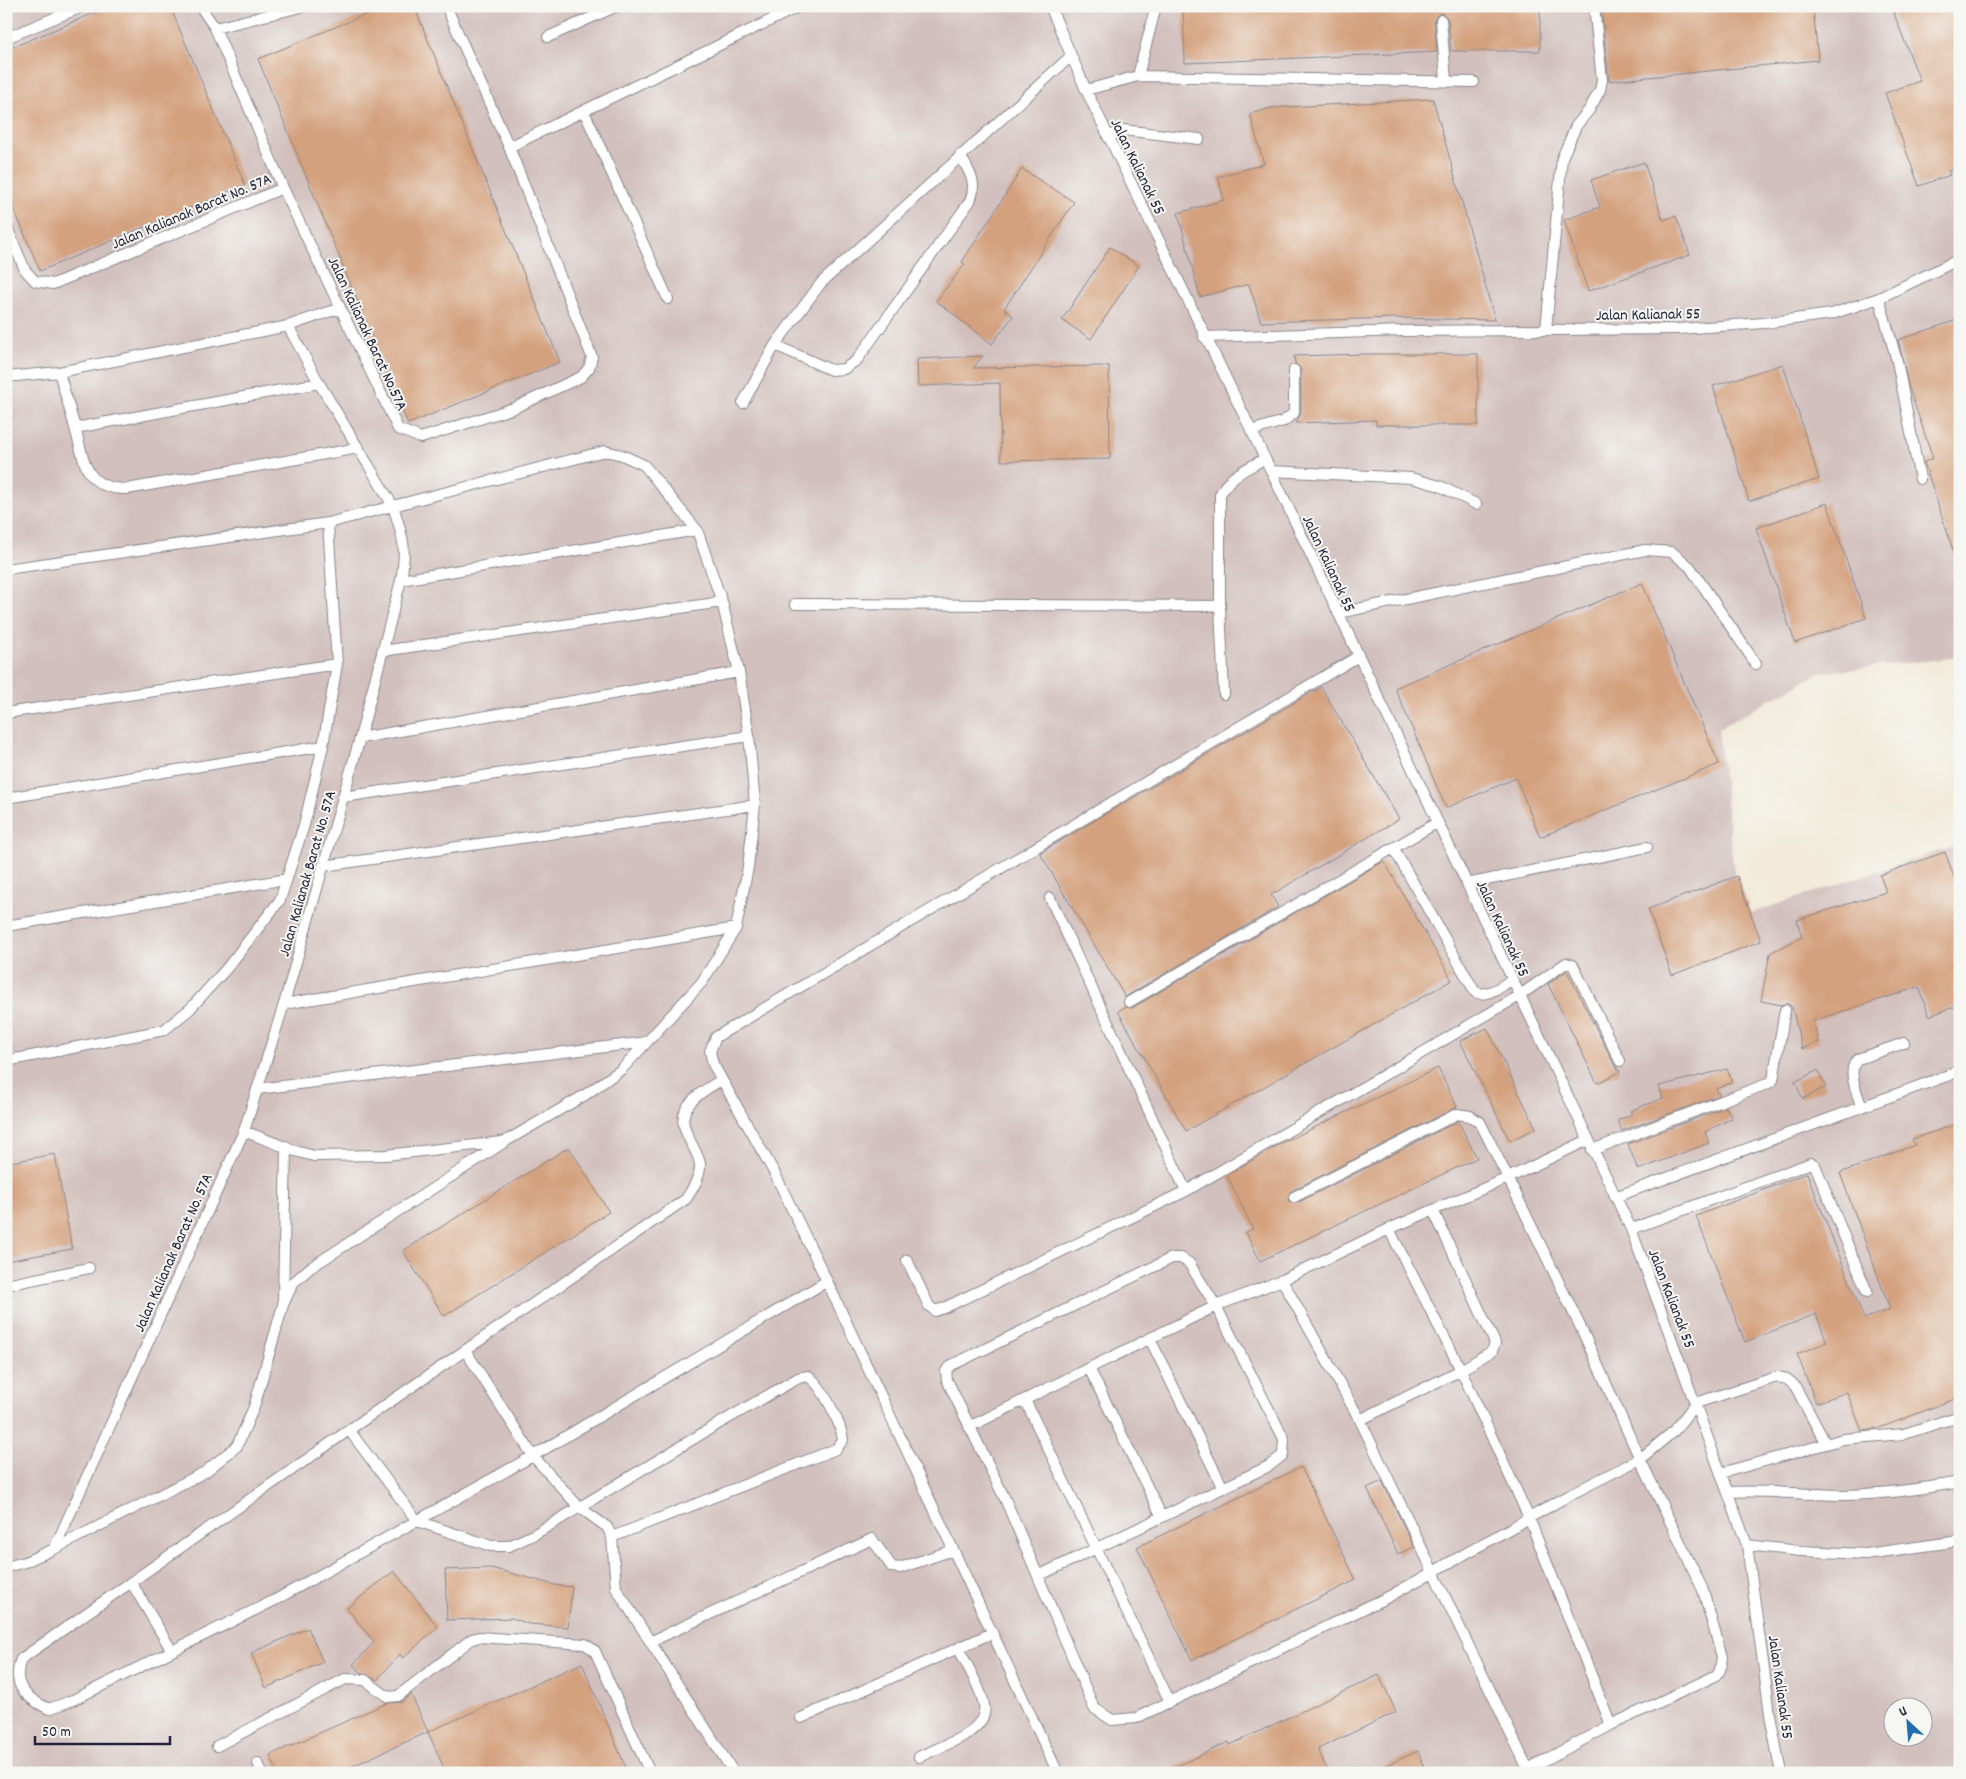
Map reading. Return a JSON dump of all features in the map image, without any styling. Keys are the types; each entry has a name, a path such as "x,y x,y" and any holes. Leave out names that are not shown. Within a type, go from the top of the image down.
{"lane":[{"path":"6,38 84,6"},
{"name":"Jalan Kalianak Barat No. 57A","path":"6,225 25,270 36,280 53,284 283,188 215,28 200,6"},
{"path":"215,28 305,6"},
{"path":"446,6 509,147 800,6"},
{"path":"548,37 617,6"},
{"name":"Jalan Kalianak 55","path":"1050,6 1086,90 1251,431 1631,1229 1747,1545 1772,1728 1781,1773"},
{"path":"1138,76 1156,6"},
{"path":"1546,330 1562,158 1576,126 1600,90 1602,80 1594,6"},
{"path":"1441,20 1446,80"},
{"path":"743,403 775,345 821,284 960,155 1071,56"},
{"path":"1086,90 1138,76 1474,82"},
{"path":"584,111 668,299"},
{"path":"1108,136 1123,130 1199,140"},
{"name":"Jalan Kalianak Barat No.57A","path":"283,188 398,429 421,438 514,408 581,377 589,368 592,357 509,147"},
{"path":"775,345 831,370 844,369 857,360 970,201 974,191 974,180 960,155"},
{"name":"Jalan Kalianak 55","path":"1204,337 1405,331 1678,329 1764,323 1832,314 1879,298 1960,259"},
{"path":"1879,298 1897,361 1920,479"},
{"path":"6,377 59,372 288,326 340,308"},
{"name":"Jalan Kalianak Barat No. 57A","path":"54,1548 244,1131 284,1004 360,738 405,558 405,544 393,506 319,383 288,326"},
{"path":"1251,431 1284,421 1294,413 1294,370"},
{"path":"59,372 88,471 98,484 112,489 127,489 359,448"},
{"path":"75,428 319,383"},
{"path":"6,569 328,523 605,451 622,455 644,465 697,530 722,602 739,672 749,736 755,804 748,867 736,928 702,982 622,1069 585,1095 506,1142 310,1268 293,1283 283,1304 254,1407 237,1446 205,1472 32,1560 6,1567"},
{"path":"1224,694 1220,606 1220,495 1224,486 1234,476 1264,459"},
{"path":"1270,472 1411,478 1440,486 1476,504"},
{"name":"Jalan Kalianak Barat No. 57A","path":"6,1061 164,1030 190,1009 227,968 280,900 304,825 323,746 337,664 328,523"},
{"path":"400,580 697,530"},
{"path":"1338,614 1645,550 1672,552 1690,567 1756,664"},
{"path":"382,651 722,602"},
{"path":"795,604 1220,606"},
{"path":"1058,1773 827,1281 775,1174 721,1080 713,1064 710,1050 716,1037 1357,657"},
{"path":"6,713 337,664"},
{"path":"360,738 739,672"},
{"path":"343,798 749,736"},
{"path":"6,798 323,746"},
{"path":"323,866 755,804"},
{"path":"1129,1002 1438,822"},
{"path":"1467,884 1647,847"},
{"path":"1394,849 1475,992 1479,994 1487,993 1512,980"},
{"path":"6,926 287,879"},
{"path":"1050,898 1186,1191"},
{"path":"284,1004 736,928"},
{"path":"907,1260 929,1306 935,1310 944,1308 1186,1191 1519,996 1570,963 1573,965 1620,1061"},
{"path":"1592,1150 1767,1084 1773,1080 1785,1010"},
{"path":"257,1089 647,1042"},
{"path":"1861,1106 1852,1071 1854,1063 1858,1059 1904,1043"},
{"path":"1616,1197 1960,1071"},
{"path":"721,1080 693,1100 684,1112 685,1134 700,1164 695,1185 686,1199 349,1430 21,1659 17,1671 19,1684 30,1700 49,1709 73,1700 275,1600 533,1456 827,1281"},
{"path":"1282,1280 1360,1420 1528,1769 1610,1726 1717,1675 1722,1662 1711,1614 1703,1590 1640,1459 1581,1328 1480,1122 1470,1116 1457,1114 1294,1197"},
{"path":"244,1131 295,1151 314,1156 386,1155 506,1142"},
{"path":"969,1427 1216,1306 1282,1280 1389,1229 1508,1178 1588,1140"},
{"path":"283,1304 286,1146"},
{"path":"1631,1229 1811,1163 1815,1165 1867,1292"},
{"path":"1360,1420 1461,1370 1492,1351 1495,1343 1433,1210"},
{"path":"1389,1229 1461,1370 1529,1518 1610,1726"},
{"path":"1038,1576 1223,1488 1276,1461 1283,1455 1284,1439 1216,1306 1189,1263 1181,1258 1172,1258 952,1365 946,1371 947,1380 1006,1501 1094,1708 1112,1720 1136,1718 1390,1596 1433,1573 1529,1518 1640,1459 1674,1431 1696,1403 1777,1377 1787,1379 1795,1386 1826,1444"},
{"path":"6,1285 89,1268"},
{"path":"1150,1339 1223,1488"},
{"path":"465,1350 533,1456 579,1507 607,1527 612,1537 616,1588 652,1641 734,1773"},
{"path":"1089,1368 1162,1517"},
{"path":"349,1430 417,1521 491,1546 509,1546 535,1534 798,1378 808,1376 816,1381 842,1429 843,1440 836,1449 612,1537"},
{"path":"1025,1400 1098,1548 1170,1702"},
{"path":"1721,1473 1843,1439 1904,1434 1960,1416"},
{"path":"1728,1492 1846,1495 1919,1490 1960,1482"},
{"path":"652,1641 872,1539 892,1568 900,1568 953,1550"},
{"path":"1747,1545 1800,1551 1866,1554 1960,1541"},
{"path":"131,1582 172,1651"},
{"path":"801,1718 992,1633"},
{"path":"217,1746 345,1679 365,1680 388,1697 398,1696 472,1639 480,1637 566,1642 585,1644 595,1650 650,1773"},
{"path":"919,1756 975,1730 983,1719 985,1706 959,1649"},
{"path":"258,1763 262,1773"}],"shaded area":[{"path":"6,6 1960,6 1960,657 1819,673 1718,729 1739,917 1960,844 1960,1773 6,1773"}],"building":[{"path":"111,6 170,6 245,185 40,271 6,190 6,50"},
{"path":"386,6 414,6 560,362 408,424 258,59"},
{"path":"1183,6 1540,6 1540,51 1451,51 1448,19 1441,13 1434,20 1437,52 1185,63"},
{"path":"1601,6 1813,6 1818,60 1609,81"},
{"path":"1891,6 1960,6 1960,166 1948,171 1950,175 1919,186 1885,93 1920,81"},
{"path":"1433,99 1495,320 1394,318 1261,322 1249,284 1200,297 1178,213 1224,200 1218,177 1264,164 1250,114 1271,108"},
{"path":"1644,162 1663,220 1676,216 1690,255 1588,291 1564,220 1600,207 1591,180"},
{"path":"1022,169 1074,202 1004,309 1013,316 992,344 936,301 965,264 962,262"},
{"path":"1110,247 1139,266 1091,339 1062,320"},
{"path":"1960,319 1960,562 1957,562 1924,462 1933,458 1909,388 1898,340"},
{"path":"1478,354 1478,425 1376,425 1376,420 1296,423 1301,413 1301,370 1295,363 1294,356"},
{"path":"983,356 973,368 1109,366 1110,459 1001,461 1000,383 918,386 917,359"},
{"path":"1783,364 1819,479 1749,501 1713,386"},
{"path":"1827,503 1866,618 1795,643 1756,528"},
{"path":"1642,583 1719,764 1540,837 1516,778 1446,808 1395,688"},
{"path":"1321,687 1399,819 1271,895 1278,907 1125,997 1040,853"},
{"path":"1945,852 1960,894 1960,1005 1929,1016 1919,987 1813,1021 1819,1042 1802,1049 1792,1007 1787,1003 1781,1005 1761,1001 1770,953 1802,937 1797,920 1886,892 1880,875"},
{"path":"1384,861 1452,980 1186,1131 1118,1011 1125,1007 1132,1008"},
{"path":"1737,876 1761,941 1672,975 1648,909"},
{"path":"1567,971 1614,1064 1620,1072 1597,1083 1548,984"},
{"path":"1487,1028 1536,1128 1510,1141 1460,1041"},
{"path":"1438,1068 1457,1107 1291,1191 1288,1200 1291,1203 1297,1203 1458,1121 1477,1158 1260,1261 1246,1232 1253,1229 1227,1175 1280,1144"},
{"path":"1727,1069 1732,1082 1716,1089 1720,1095 1622,1131 1618,1120 1632,1114 1630,1111 1663,1098 1659,1086"},
{"path":"1818,1070 1826,1087 1803,1099 1795,1082"},
{"path":"1726,1107 1732,1118 1705,1132 1709,1143 1638,1170 1628,1144"},
{"path":"1960,1123 1960,1397 1877,1429 1862,1431 1847,1392 1816,1403 1797,1354 1827,1342 1816,1314 1745,1342 1696,1216 1807,1173 1864,1319 1890,1309 1840,1173 1915,1145 1912,1139"},
{"path":"569,1147 609,1212 444,1316 403,1251"},
{"path":"55,1154 72,1249 6,1261 6,1163"},
{"path":"1301,1467 1356,1580 1192,1660 1137,1547"},
{"path":"1382,1481 1414,1547 1398,1554 1367,1488"},
{"path":"491,1568 555,1585 572,1587 568,1627 529,1624 512,1618 447,1620 445,1570"},
{"path":"394,1571 438,1627 403,1658 400,1654 377,1680 362,1673 353,1665 374,1642 347,1608"},
{"path":"308,1628 323,1662 266,1688 251,1653"},
{"path":"582,1663 628,1773 446,1773 428,1732"},
{"path":"1379,1675 1396,1712 1318,1749 1328,1773 1162,1773 1229,1742 1230,1745"},
{"path":"411,1694 428,1732 337,1773 278,1773 270,1755 387,1703 402,1702"},
{"path":"1418,1751 1427,1773 1370,1773"}]}
